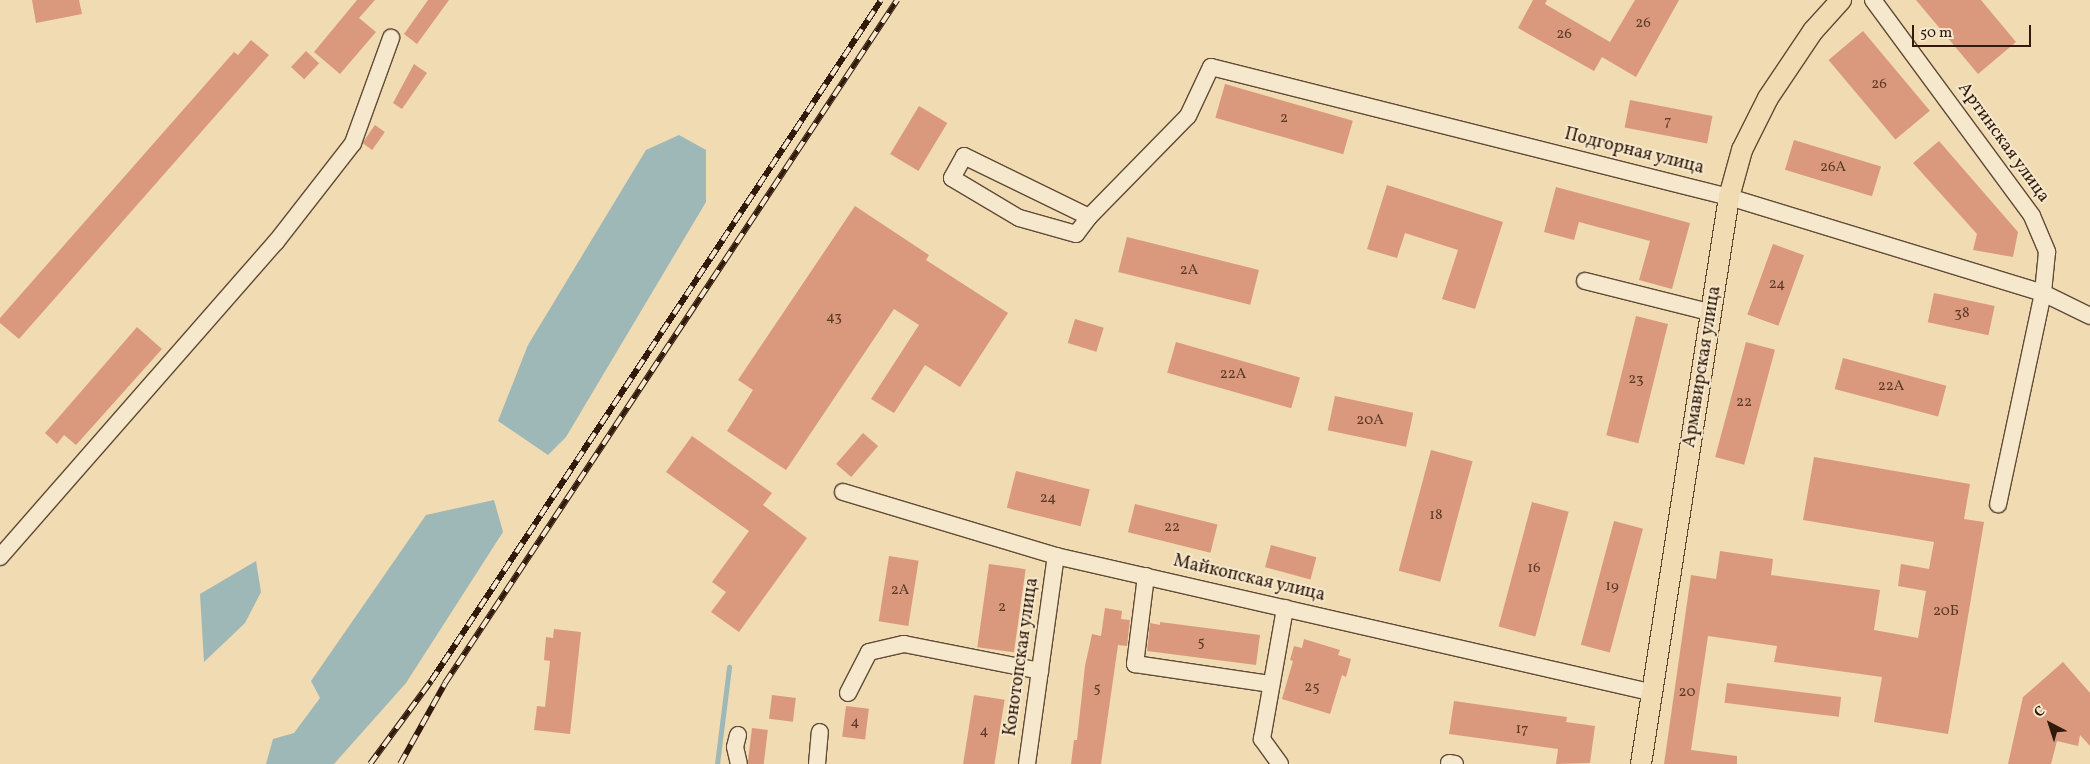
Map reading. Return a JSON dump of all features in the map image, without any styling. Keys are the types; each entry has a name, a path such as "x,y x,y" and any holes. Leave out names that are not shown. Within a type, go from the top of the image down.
{"main road":[{"name":"Армавирская улица","path":"1641,764 1650,692 1712,313 1729,196 1742,150 1768,98 1813,31 1841,0"}],"street":[{"name":"Артинская улица","path":"1873,0 2032,216 2047,252 2043,293 1998,504"},
{"path":"0,556 276,242 354,143 391,38"},
{"name":"Подгорная улица","path":"1089,217 1188,116 1211,67 1729,196 2043,293 2090,316"},
{"path":"964,156 1089,217 1076,234 1020,218 952,178 964,156"},
{"path":"1585,281 1712,313"},
{"name":"Майкопская улица","path":"843,492 1056,556 1650,692"},
{"name":"Конотопская улица","path":"1027,764 1056,556"},
{"path":"1146,576 1135,664 1270,684"},
{"path":"1280,764 1262,739 1284,608"},
{"path":"848,693 869,652 904,644 1040,671"},
{"path":"817,764 820,732"},
{"path":"738,735 735,747 739,764"}],"water":[{"path":"679,135 706,150 706,202 566,437 548,455 498,421 528,345 646,150"},
{"path":"494,500 503,532 406,683 334,764 266,764 273,739 294,733 320,698 311,681 426,515"},
{"path":"256,561 261,592 245,623 204,662 200,594"}],"building":[{"path":"32,0 79,0 82,14 36,23"},
{"path":"357,0 375,0 359,18 376,32 340,74 314,52"},
{"path":"428,0 449,0 417,44 404,34"},
{"path":"1533,0 1547,0 1545,4 1610,42 1635,0 1679,0 1636,77 1602,57 1594,71 1518,28"},
{"path":"1916,0 1981,0 2016,42 1978,74"},
{"path":"1863,31 1930,111 1895,140 1829,60"},
{"path":"251,40 269,55 19,339 0,323 0,318 234,52 238,55"},
{"path":"306,51 319,63 304,79 291,67"},
{"path":"414,64 427,73 402,109 393,103"},
{"path":"1225,84 1353,121 1343,154 1215,118"},
{"path":"1630,100 1712,116 1707,144 1625,127"},
{"path":"919,106 947,123 918,171 890,154"},
{"path":"375,125 385,132 372,150 362,143"},
{"path":"1794,140 1881,167 1872,196 1785,170"},
{"path":"1939,141 2018,232 2013,257 1973,250 1977,234 1913,163"},
{"path":"1387,185 1503,222 1475,309 1442,299 1458,250 1405,233 1397,258 1367,249"},
{"path":"1556,187 1690,223 1672,289 1639,280 1650,241 1579,222 1574,240 1544,232"},
{"path":"855,206 929,255 926,260 1008,313 960,387 925,365 894,413 871,399 919,325 894,309 786,470 727,431 753,390 738,380"},
{"path":"1127,237 1259,270 1250,305 1118,272"},
{"path":"1773,244 1804,255 1778,326 1747,314"},
{"path":"1934,293 1995,306 1988,335 1928,322"},
{"path":"1636,316 1668,324 1638,443 1606,435"},
{"path":"1075,319 1104,328 1096,352 1068,343"},
{"path":"137,327 162,349 76,445 64,435 57,444 45,433"},
{"path":"1176,342 1300,378 1291,408 1167,373"},
{"path":"1746,342 1775,350 1744,465 1715,457"},
{"path":"1843,358 1946,386 1938,417 1835,389"},
{"path":"1335,396 1413,413 1406,447 1328,430"},
{"path":"863,433 878,446 851,477 836,464"},
{"path":"692,436 772,493 763,505 807,538 739,632 711,612 726,592 712,582 749,531 666,472"},
{"path":"1431,450 1473,461 1440,582 1399,571"},
{"path":"1814,457 1970,484 1964,519 1984,522 1948,734 1874,722 1882,677 1774,662 1777,646 1708,636 1691,750 1737,756 1737,764 1664,764 1691,575 1716,579 1720,551 1773,559 1771,575 1880,590 1874,630 1918,638 1926,591 1898,586 1901,564 1929,569 1934,542 1803,520"},
{"path":"1016,471 1090,489 1081,526 1007,508"},
{"path":"1532,502 1569,512 1535,636 1499,627"},
{"path":"1135,504 1217,525 1210,553 1128,532"},
{"path":"1614,521 1643,529 1610,652 1581,645"},
{"path":"1271,545 1316,557 1310,579 1265,567"},
{"path":"889,556 919,561 908,626 879,621"},
{"path":"989,564 1026,569 1014,652 977,647"},
{"path":"1105,608 1122,611 1121,619 1130,620 1127,646 1118,645 1101,764 1071,764 1074,740 1077,740 1085,666 1092,634 1101,636"},
{"path":"1160,622 1260,635 1256,665 1147,651 1150,623 1160,625"},
{"path":"554,629 581,632 570,734 534,730 537,706 545,707 550,661 544,660 546,637 553,638"},
{"path":"1304,639 1340,650 1338,655 1351,659 1346,677 1342,675 1330,714 1282,699 1293,661 1290,660 1294,646 1302,648"},
{"path":"2063,662 2090,693 2090,746 2080,735 2078,746 2057,741 2051,764 2008,764 2023,697"},
{"path":"1727,683 1841,697 1839,717 1725,703"},
{"path":"772,695 796,698 793,722 769,719"},
{"path":"974,695 1005,700 994,764 963,764"},
{"path":"1454,701 1567,717 1566,722 1595,726 1590,763 1556,764 1558,749 1449,734"},
{"path":"846,706 869,709 865,740 842,737"},
{"path":"752,728 768,730 764,764 748,764"}],"waterway":[{"path":"717,764 729,667"}],"railway":[{"path":"370,764 431,681 881,0"},
{"path":"400,764 445,683 897,0"}]}
